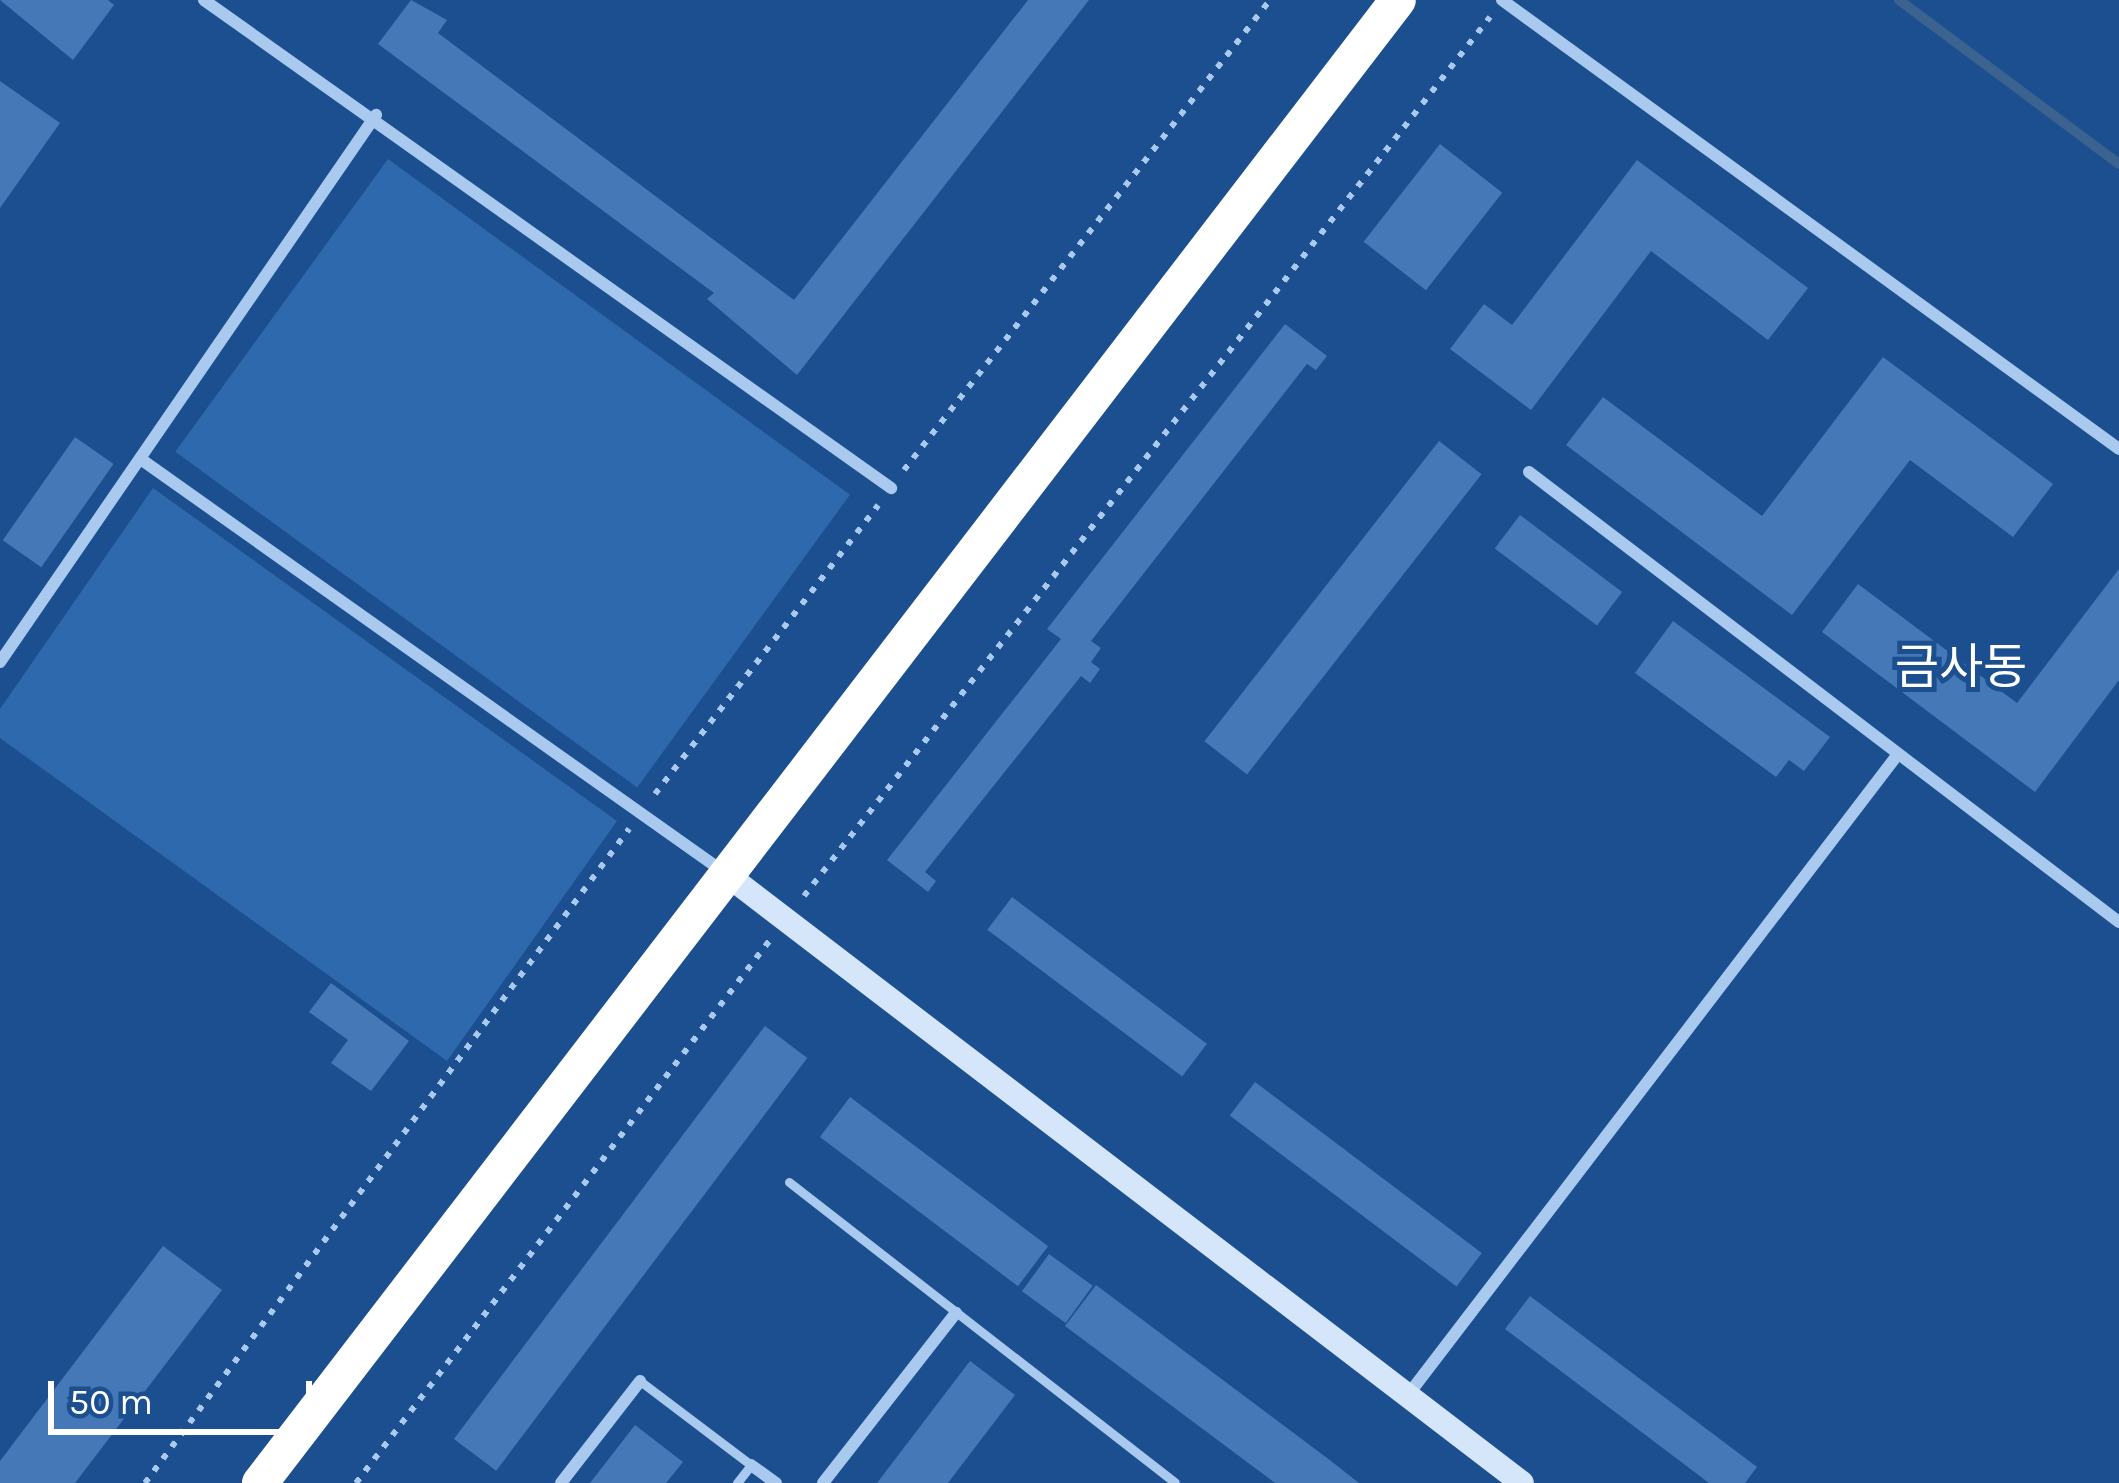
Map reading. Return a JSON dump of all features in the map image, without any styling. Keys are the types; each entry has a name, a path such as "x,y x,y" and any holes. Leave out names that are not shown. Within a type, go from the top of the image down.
{"highway":[{"path":"260,1483 1398,0"}],"street":[{"path":"205,0 376,115 891,488"},
{"path":"1502,0 2119,449"},
{"path":"0,662 376,115"},
{"path":"142,460 786,918 1522,1483"},
{"path":"1529,472 2119,922"},
{"path":"1408,1396 1898,754"},
{"path":"824,1483 956,1313"},
{"path":"561,1483 640,1381"},
{"path":"751,1465 776,1483"}],"lane":[{"path":"789,1182 1175,1483"},
{"path":"640,1381 751,1465 737,1483"}],"path":[{"path":"145,1483 641,813 1270,0"},
{"path":"356,1483 786,918 1502,0"}],"shaded area":[{"path":"388,159 850,495 637,787 175,452"},
{"path":"153,488 617,821 447,1061 0,738 0,709"}],"building":[{"path":"0,0 108,0 114,5 73,60"},
{"path":"411,0 447,20 438,33 794,300 1028,0 1089,0 797,375 707,299 714,293 378,44"},
{"path":"0,81 60,123 0,208"},
{"path":"1440,144 1502,193 1426,290 1364,242"},
{"path":"1637,160 1808,288 1768,340 1651,251 1531,410 1450,349 1484,304 1512,325"},
{"path":"1285,324 1327,356 1316,370 1307,364 1091,641 1101,648 1091,662 1100,669 1090,683 1081,676 925,872 936,881 928,892 887,860 1061,639 1047,629"},
{"path":"1883,357 2053,484 2013,537 1910,460 1792,615 1566,445 1603,397 1762,516"},
{"path":"75,437 114,464 41,567 3,540"},
{"path":"1439,441 1482,474 1247,774 1204,741"},
{"path":"1520,515 1622,592 1597,626 1495,549"},
{"path":"2119,569 2119,680 2035,792 1822,632 1858,584 2017,703"},
{"path":"1673,621 1830,737 1804,771 1789,760 1776,777 1635,673"},
{"path":"1012,897 1207,1044 1182,1077 987,930"},
{"path":"331,983 409,1041 371,1091 331,1063 348,1040 309,1012"},
{"path":"765,1026 807,1058 496,1471 454,1439"},
{"path":"1255,1082 1482,1253 1457,1286 1230,1116"},
{"path":"850,1097 1048,1246 1018,1286 820,1137"},
{"path":"163,1246 222,1290 75,1483 0,1483 0,1461"},
{"path":"1049,1254 1093,1286 1066,1323 1022,1291"},
{"path":"1096,1285 1359,1483 1275,1483 1065,1326"},
{"path":"1530,1296 1757,1467 1745,1483 1709,1483 1505,1329"},
{"path":"970,1361 1015,1395 948,1483 877,1483"},
{"path":"635,1425 683,1462 666,1483 590,1483"}],"waterway":[{"path":"1899,0 2119,164"}],"district":[{"name":"금사동","path":"1961,668"}]}
